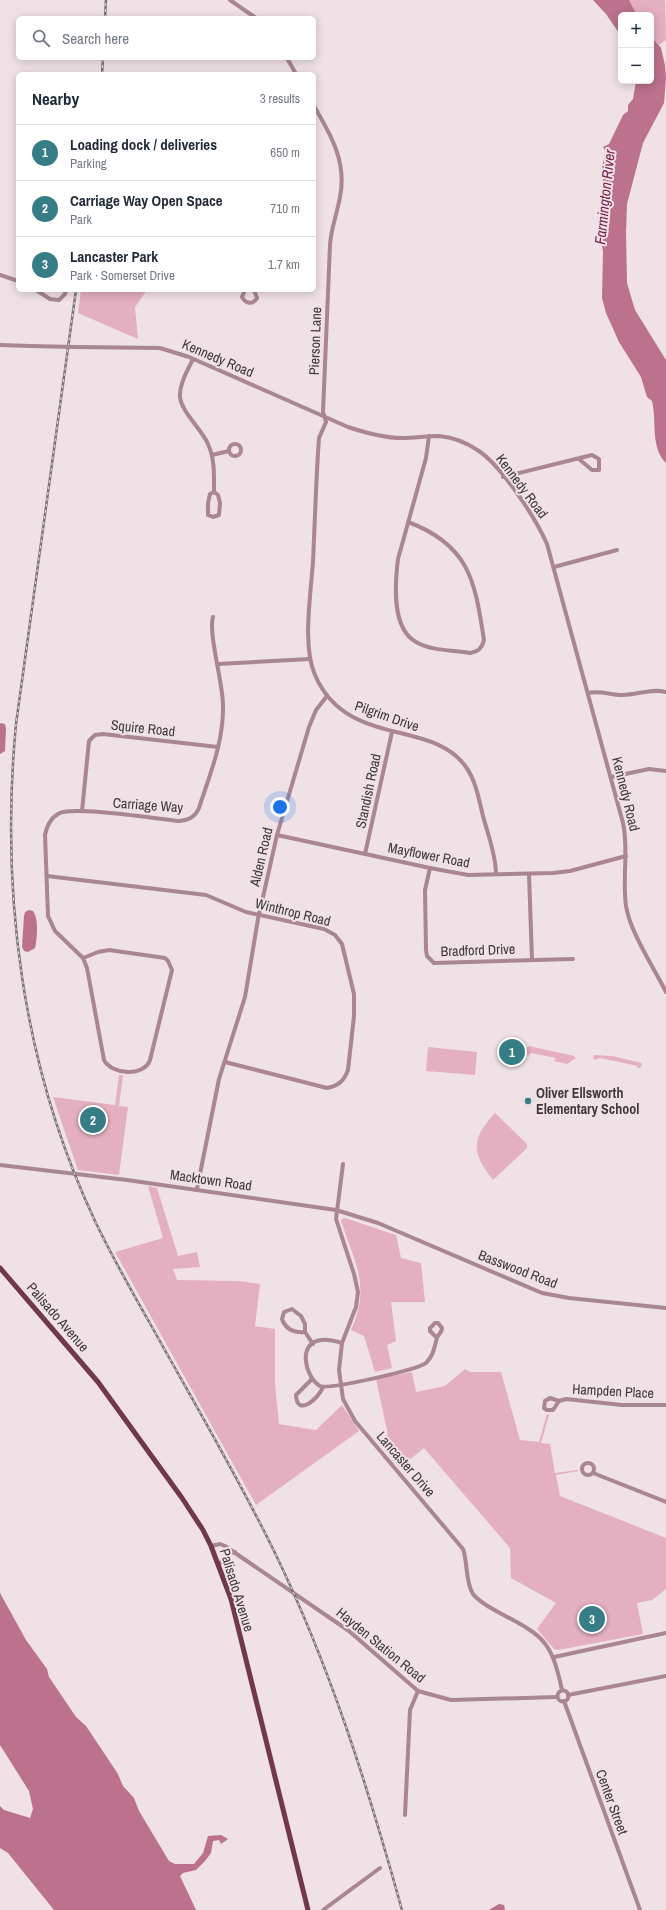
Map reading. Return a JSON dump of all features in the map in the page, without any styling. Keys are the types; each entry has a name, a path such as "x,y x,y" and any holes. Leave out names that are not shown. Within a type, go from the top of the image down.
{"main road":[{"name":"Palisado Avenue","path":"0,1268 98,1382 182,1498 212,1546 231,1600 308,1910"}],"street":[{"path":"230,0 253,16"},
{"path":"288,60 295,72"},
{"name":"Pierson Lane","path":"316,110 336,147 341,163 342,178 340,198 331,235 324,417"},
{"path":"0,275 16,280"},
{"path":"40,292 55,300 59,300 66,292"},
{"path":"244,292 242,297 245,302 249,303 254,302 257,298 255,292"},
{"name":"Kennedy Road","path":"0,345 160,348 193,359 324,417 370,434 401,438 429,436 453,439 472,447 489,460 539,526 547,544 625,828 625,889 628,915 666,992"},
{"path":"193,359 182,385 180,398 185,409 205,437 212,455 214,492 218,495 220,502 219,515 213,517 208,515 208,503 210,494 214,492"},
{"name":"Pilgrim Drive","path":"324,417 326,422 319,438 318,450 309,637 310,659 318,681 327,696 337,707 352,718 392,732 441,746 452,753 466,767 476,791 494,857 496,874"},
{"path":"408,522 423,527 438,536 462,559 470,574 477,594 484,640 482,647 476,652 470,653 423,645 412,639 404,630 397,609 396,575 402,538 426,458 429,436"},
{"path":"212,455 229,451"},
{"path":"503,477 592,455 597,457 600,462 599,470 592,470 580,459"},
{"path":"554,567 617,550"},
{"name":"Carriage Way","path":"83,958 98,952 109,950 165,958 171,965 173,975 149,1064 144,1069 135,1072 116,1069 106,1064 87,968 83,958 56,931 48,916 45,835 48,824 59,813 72,810 179,821 196,815 200,808 218,747 223,720 222,692 212,628 213,617"},
{"path":"218,664 310,659"},
{"path":"588,693 598,691 621,695 652,690 666,692"},
{"name":"Alden Road","path":"197,1189 214,1098 245,997 259,915 277,835 309,727 316,710 327,696"},
{"name":"Standish Road","path":"365,854 392,732"},
{"name":"Squire Road","path":"82,811 89,741 95,735 103,734 218,747"},
{"path":"611,778 649,769 666,772"},
{"name":"Mayflower Road","path":"277,835 468,875 529,874 570,870 626,856"},
{"name":"Bradford Drive","path":"430,868 425,899 426,950 427,956 434,963 573,959"},
{"path":"529,874 532,960"},
{"name":"Winthrop Road","path":"47,876 195,893 213,898 241,911 324,929 332,932 339,939 343,949 355,1001 348,1070 345,1078 340,1084 327,1088 225,1062"},
{"name":"Lancaster Drive","path":"343,1164 336,1219 354,1274 358,1292 356,1308 342,1343 339,1359 340,1385 344,1399 355,1421 463,1549 469,1586 475,1596 487,1606 536,1634 545,1643 554,1657 562,1690"},
{"name":"Macktown Road","path":"0,1165 197,1189 336,1210 378,1223 415,1238"},
{"name":"Basswood Road","path":"415,1238 542,1293 569,1298 666,1308"},
{"path":"305,1332 298,1332 288,1329 282,1319 284,1312 292,1309 296,1310 305,1324 305,1332 313,1344"},
{"path":"342,1343 324,1340 317,1341 306,1353 306,1366 312,1379 323,1387 340,1385 419,1367 431,1357 437,1338"},
{"path":"312,1379 296,1395 298,1402 301,1405 313,1402 321,1395 323,1387"},
{"name":"Hampden Place","path":"559,1401 566,1400 622,1405 666,1405"},
{"path":"593,1473 666,1502"},
{"name":"Hayden Station Road","path":"212,1546 222,1544 235,1552 349,1631 418,1691 442,1699 451,1700 557,1696"},
{"path":"219,1564 230,1553 235,1552"},
{"path":"554,1657 666,1633"},
{"path":"568,1695 666,1676"},
{"path":"562,1690 566,1691 568,1695 567,1699 564,1701 559,1700 557,1696 558,1692 562,1690"},
{"path":"405,1815 409,1715 418,1691"},
{"name":"Center Street","path":"564,1701 640,1910"},
{"path":"323,1910 380,1868"}],"shaded area":[{"path":"629,0 665,0 666,40 659,45 654,39 654,12 635,12"},
{"path":"81,292 146,292 135,307 138,339 78,313"},
{"path":"529,1046 574,1056 576,1058 567,1064 554,1061 556,1058 531,1053 528,1056 524,1050"},
{"path":"428,1047 477,1052 475,1075 426,1071"},
{"path":"594,1055 613,1056 641,1063 642,1065 640,1068 637,1068 638,1066 600,1058 595,1060 593,1058"},
{"path":"119,1075 123,1075 119,1106 128,1107 119,1175 78,1170 53,1097 115,1105"},
{"path":"495,1113 527,1144 527,1148 493,1180 481,1161 477,1146 481,1130"},
{"path":"148,1186 157,1188 178,1256 197,1252 200,1267 173,1269 177,1280 239,1281 260,1284 255,1326 275,1329 275,1384 279,1424 316,1430 342,1405 359,1431 256,1505 115,1252 163,1238"},
{"path":"345,1218 396,1235 401,1258 421,1263 425,1302 391,1302 396,1341 387,1345 392,1368 375,1372 364,1336 351,1330 357,1315 360,1301 360,1288 356,1263 341,1221"},
{"path":"465,1369 470,1372 501,1372 520,1440 539,1442 547,1414 549,1415 541,1443 550,1444 555,1473 578,1470 556,1475 560,1496 666,1538 666,1589 652,1600 637,1603 643,1634 558,1650 554,1649 537,1629 556,1603 511,1578 510,1548 424,1448 400,1468 379,1443 388,1435 376,1379 412,1372 416,1392 445,1386"}],"water":[{"path":"593,0 629,0 635,12 618,12 618,32 606,14"},
{"name":"Farmington River","path":"654,40 661,48 665,65 666,78 664,103 643,143 627,204 627,283 635,310 666,360 666,463 661,457 656,442 652,401 647,397 641,377 619,342 606,313 602,298 603,251 600,237 602,229 599,213 603,180 602,167 606,152 603,147 609,144 623,115 628,111 628,105 633,99 636,84 654,84"},
{"path":"0,723 5,724 6,729 5,751 0,754"},
{"path":"29,910 33,911 35,915 37,929 35,948 28,952 24,951 22,947 24,916 25,912"},
{"path":"0,1593 26,1640 47,1669 49,1677 76,1717 86,1726 118,1774 123,1786 134,1798 139,1811 169,1861 175,1864 194,1864 203,1853 208,1836 221,1835 228,1839 221,1844 219,1840 213,1841 211,1853 205,1861 196,1870 183,1873 180,1876 196,1910 54,1910 8,1853 0,1848 0,1806 4,1810 30,1818 33,1809 29,1791 0,1745"},
{"path":"499,1904 504,1905 505,1910 489,1910"}],"railway":[{"path":"105,16 106,0"},
{"path":"102,72 103,60"},
{"path":"76,292 16,724 12,788 11,851 15,915 22,978 34,1040 50,1102 70,1162 95,1221 122,1274 245,1494 274,1551 313,1638 346,1728 376,1818 402,1910"}],"place":[{"name":"Loading dock / deliveries","path":"512,1052"},
{"name":"Oliver Ellsworth Elementary School","path":"528,1101"},
{"name":"Carriage Way Open Space","path":"93,1120"},
{"name":"Lancaster Park","path":"592,1619"}]}
